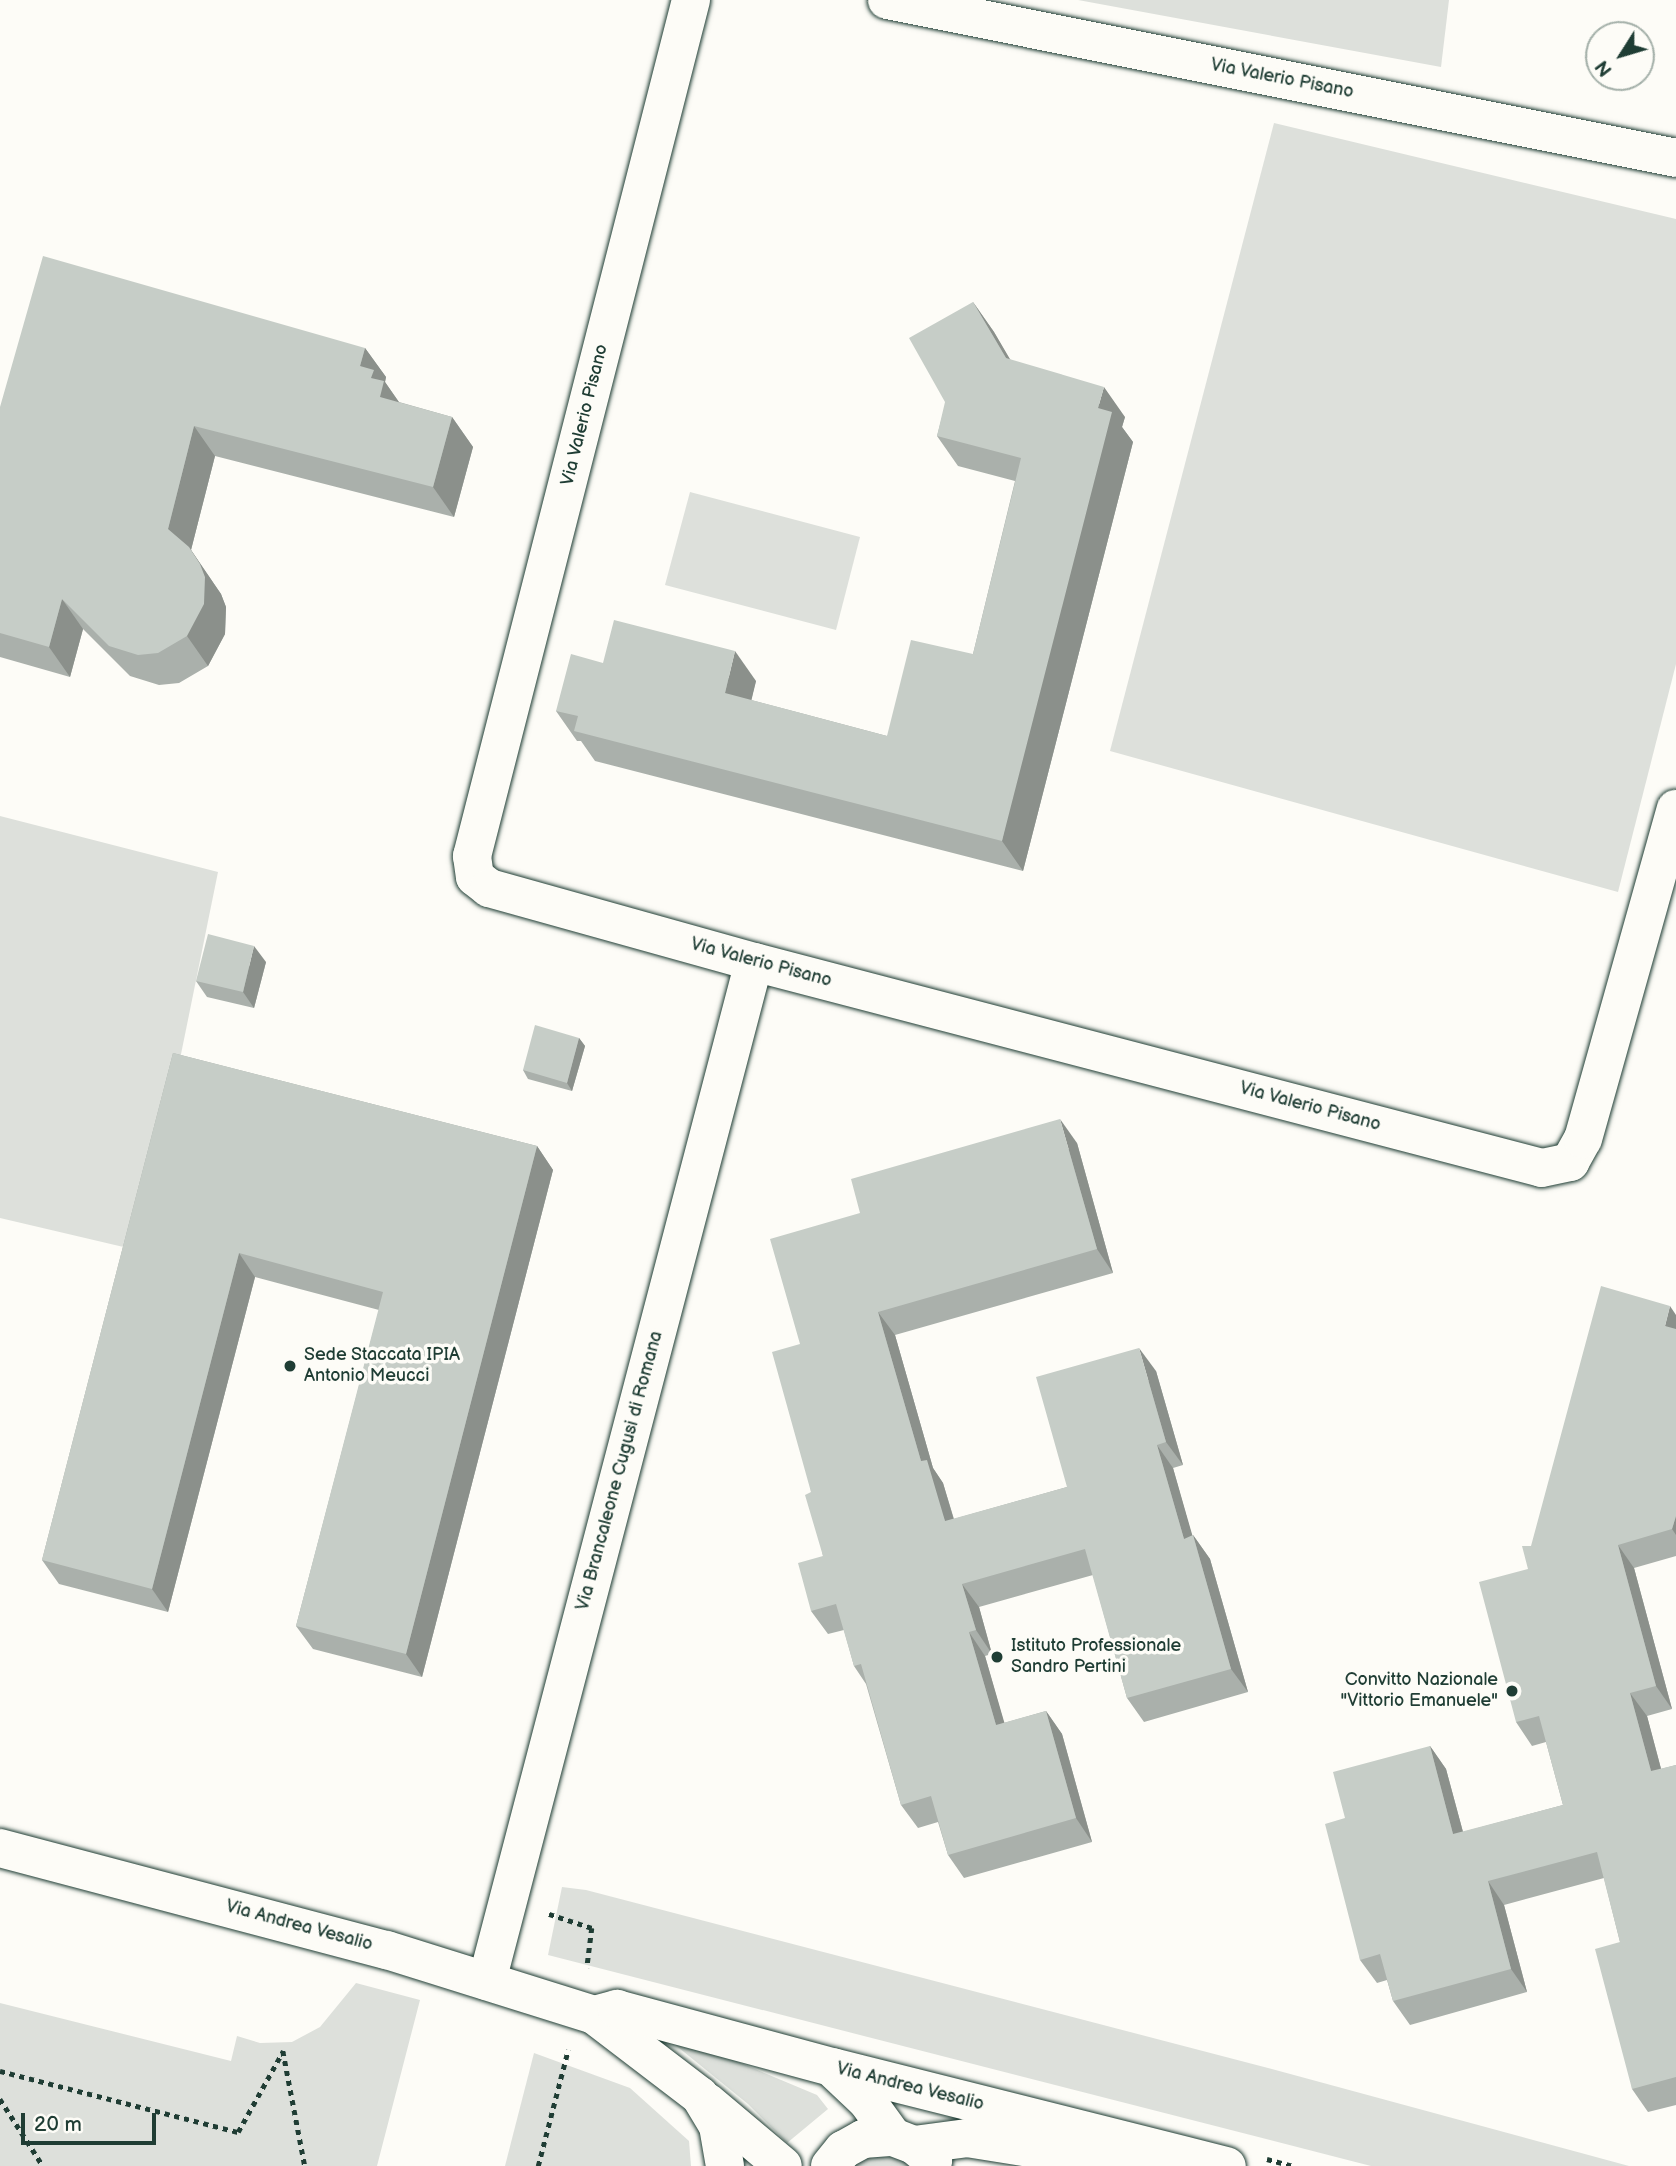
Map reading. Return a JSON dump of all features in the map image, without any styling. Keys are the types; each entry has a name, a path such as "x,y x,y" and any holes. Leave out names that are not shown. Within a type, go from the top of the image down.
{"street":[{"name":"Via Valerio Pisano","path":"691,0 472,856 475,877 489,888 754,962 1542,1168 1570,1162 1583,1139 1676,809"},
{"name":"Via Valerio Pisano","path":"887,0 1676,158"},
{"name":"Via Brancaleone Cugusi di Romana","path":"487,1981 754,962"},
{"name":"Via Andrea Vesalio","path":"0,1847 387,1950 586,2012 700,2096 783,2166"},
{"name":"Via Andrea Vesalio","path":"586,2012 617,2009 832,2067 1227,2166"},
{"path":"832,2067 914,2149"},
{"name":"Via Andrea Vesalio","path":"700,2096 718,2126 725,2166"},
{"name":"Via Andrea Vesalio","path":"830,2166 843,2150 863,2140 914,2149 967,2138 1141,2166"}],"path":[{"path":"507,1904 592,1928 586,1973"},
{"path":"538,2166 586,2012"},
{"path":"0,2071 238,2132 284,2052 305,2166"},
{"path":"0,2099 43,2166"}],"shaded area":[{"path":"1078,0 1449,0 1441,67"},
{"path":"1274,123 1676,219 1676,664 1618,892 1110,751"},
{"path":"690,492 860,537 836,630 665,585"},
{"path":"0,816 218,872 180,1059 132,1249 0,1218"},
{"path":"562,1887 586,1890 1268,2068 1629,2166 1371,2166 548,1955"},
{"path":"356,1983 420,2000 377,2166 0,2166 0,2003 231,2061 237,2036 260,2043 292,2042 320,2027"},
{"path":"652,2026 817,2095 828,2109 787,2143 748,2104"},
{"path":"534,2053 630,2088 689,2141 691,2166 505,2166"},
{"path":"893,2137 936,2166 832,2166"}],"building":[{"path":"43,256 365,348 360,366 374,370 371,378 384,381 380,397 452,417 433,487 194,426 168,529 189,547 205,577 204,604 187,636 158,653 138,655 109,646 62,599 49,647 0,633 0,407"},
{"path":"973,302 1006,358 1104,387 1098,408 1112,412 1002,841 574,731 578,716 556,711 571,654 603,663 614,620 735,651 725,693 887,736 911,640 973,654 1021,458 937,436 945,402 909,338"},
{"path":"208,934 254,946 243,992 196,981"},
{"path":"535,1025 579,1038 567,1083 523,1070"},
{"path":"173,1053 537,1146 406,1654 296,1626 383,1292 239,1253 152,1589 42,1560"},
{"path":"1060,1119 1097,1249 878,1312 921,1461 927,1460 945,1521 1067,1487 1036,1377 1139,1348 1166,1442 1157,1445 1184,1539 1193,1535 1231,1669 1127,1698 1085,1549 962,1584 976,1630 969,1632 996,1725 1046,1711 1076,1818 948,1855 931,1796 901,1805 861,1664 854,1666 836,1604 811,1611 798,1563 823,1556 805,1495 811,1492 772,1352 800,1344 770,1239 860,1213 851,1179"},
{"path":"1601,1286 1670,1306 1665,1326 1676,1329 1676,1516 1672,1529 1618,1545 1656,1686 1630,1693 1651,1771 1676,1765 1676,2077 1632,2089 1595,1949 1620,1942 1597,1852 1488,1881 1511,1969 1393,2001 1380,1954 1360,1960 1325,1824 1345,1818 1333,1772 1430,1746 1453,1834 1563,1805 1539,1716 1516,1722 1479,1582 1528,1569 1522,1546 1531,1546"}],"place":[{"name":"Sede Staccata IPIA Antonio Meucci","path":"290,1366"},
{"name":"Istituto Professionale Sandro Pertini","path":"997,1657"},
{"name":"Convitto Nazionale \"Vittorio Emanuele\"","path":"1512,1691"}]}
